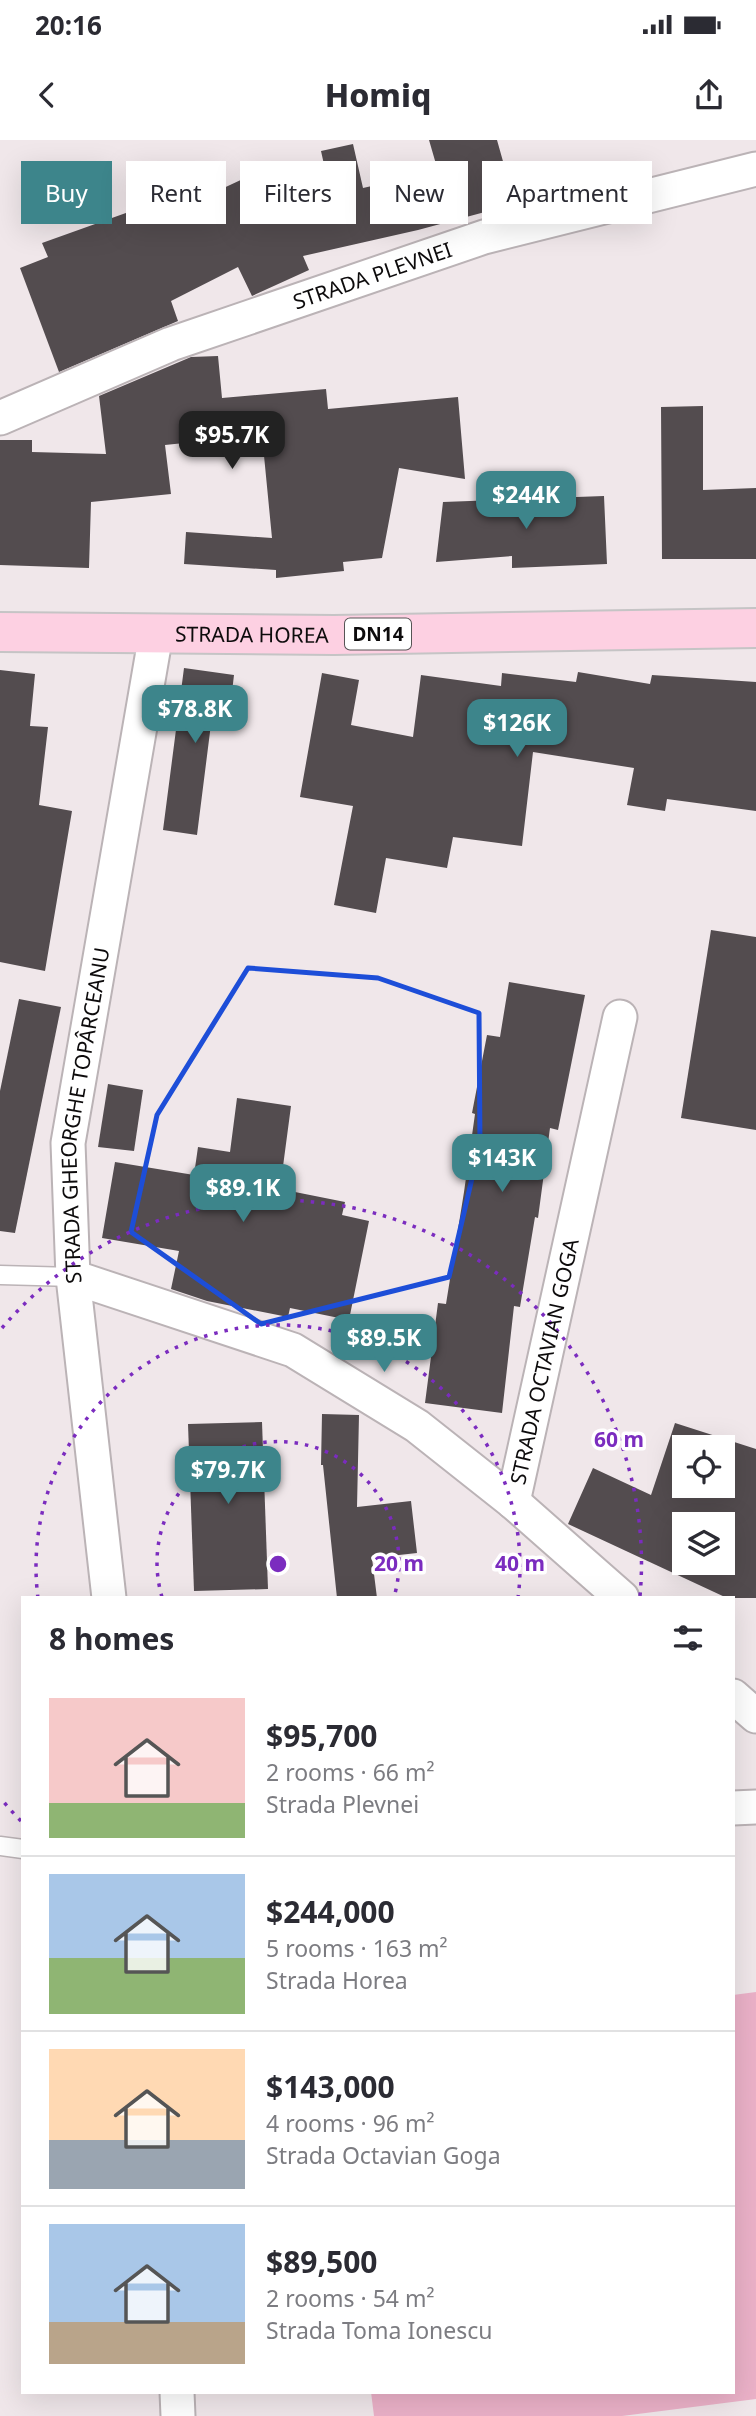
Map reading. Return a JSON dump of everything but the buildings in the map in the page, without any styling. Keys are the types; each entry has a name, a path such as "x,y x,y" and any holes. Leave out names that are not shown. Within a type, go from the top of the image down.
{"main road":[{"name":"STRADA HOREA","path":"0,632 334,635 756,628"}],"street":[{"name":"STRADA PLEVNEI","path":"0,418 172,344 484,237 756,169"},
{"name":"STRADA GHEORGHE TOPÂRCEANU","path":"109,1596 73,1277 68,1143 156,634"},
{"name":"STRADA OCTAVIAN GOGA","path":"513,1502 620,1017"},
{"path":"73,1277 293,1350 417,1426 513,1502 620,1596"},
{"path":"735,1698 756,1716"},
{"path":"735,1808 756,1807"},
{"path":"177,2394 178,2416"}],"lane":[{"path":"0,1275 73,1277"},
{"path":"0,1846 21,1849"}],"highlighted area":[{"path":"248,968 378,978 479,1013 480,1144 449,1277 261,1324 131,1232 157,1115"}],"shaded area":[{"path":"756,1992 756,2399 622,2416 374,2416 371,2394 735,2394 735,1995"}]}
